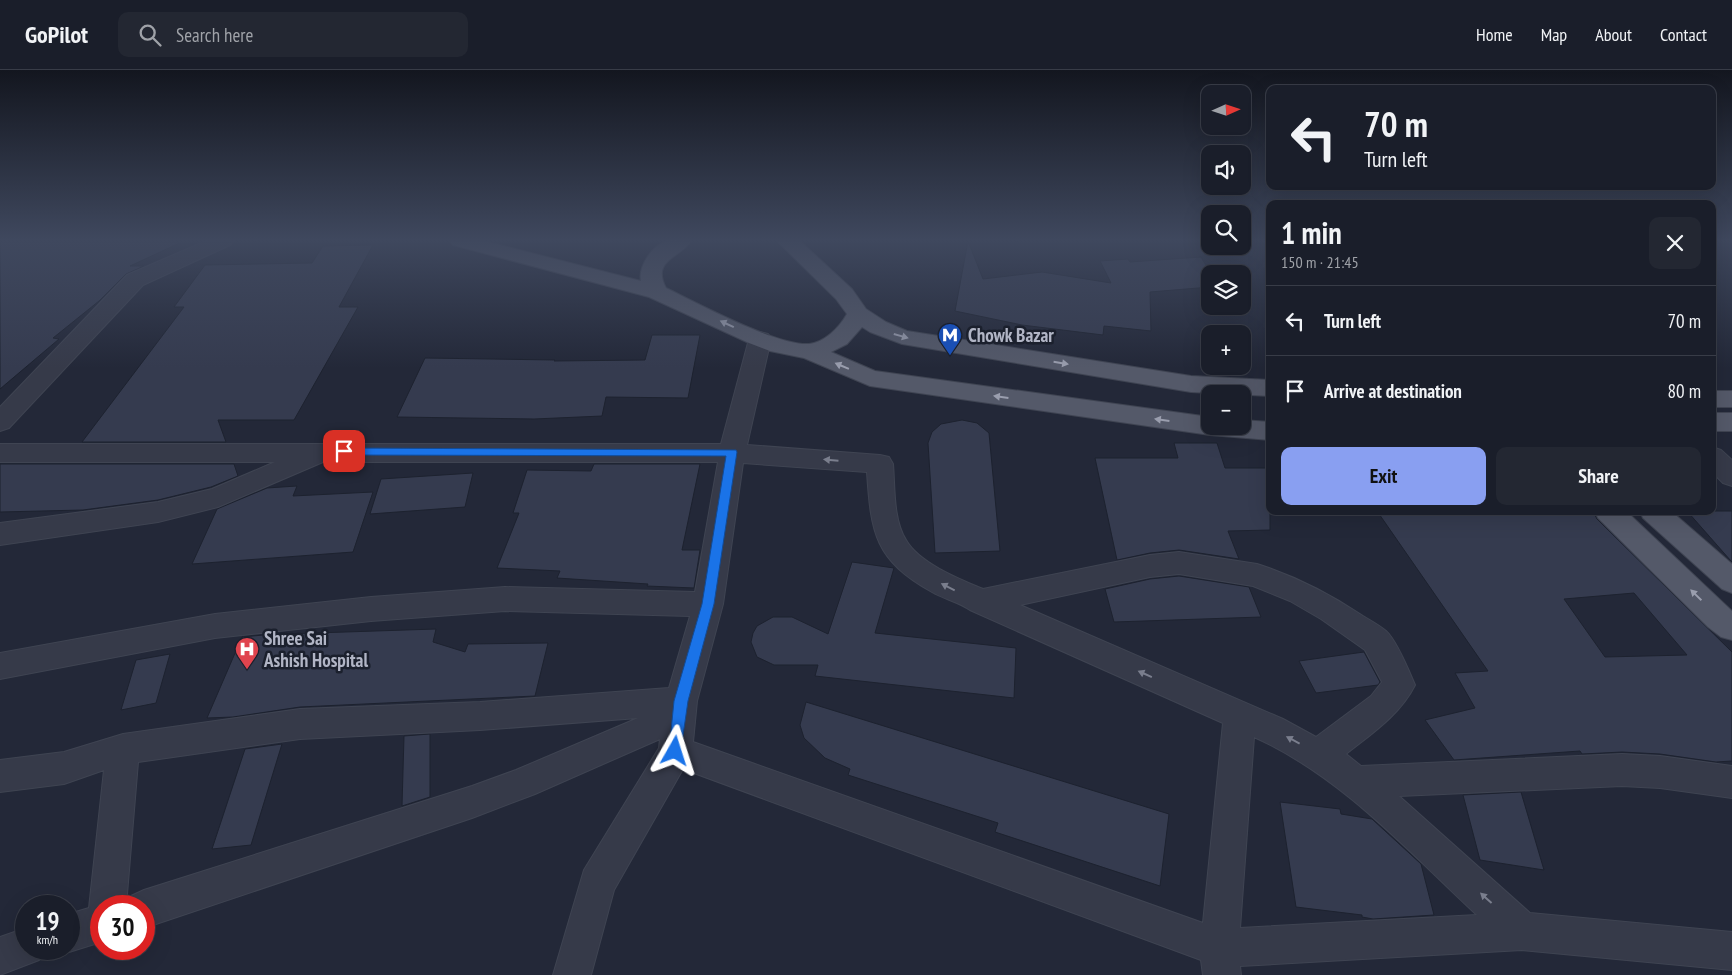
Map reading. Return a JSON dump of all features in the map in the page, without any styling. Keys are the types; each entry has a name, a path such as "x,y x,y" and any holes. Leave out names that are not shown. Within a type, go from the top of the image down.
{"main road":[{"path":"623,283 657,292 760,339 786,349 808,351 870,378 1201,425"},
{"path":"653,283 657,292"},
{"path":"834,283 858,314 878,327 902,337 1191,384 1266,388"},
{"path":"808,351 839,341 851,328 858,314"},
{"path":"1716,399 1732,399"},
{"path":"1716,422 1732,422"},
{"path":"1251,429 1266,431"},
{"path":"1612,515 1718,618 1732,628"},
{"path":"1658,515 1732,581"}],"street":[{"path":"0,422 132,283"},
{"path":"572,975 598,883 675,751 680,708 708,604 732,452 760,339"},
{"path":"0,534 158,512 218,497 324,451"},
{"path":"0,453 324,451 732,452 880,464 887,528 896,550 916,569 980,602 1271,729 1319,755 1381,802 1522,931"},
{"path":"1716,460 1732,476"},
{"path":"980,602 1150,566 1179,563 1257,575 1300,593 1331,610 1376,641 1393,670 1399,685 1382,706 1319,755"},
{"path":"0,666 215,626 371,609 505,599 708,604"},
{"path":"0,776 64,768 123,749 300,724 680,708"},
{"path":"155,905 523,783 680,708"},
{"path":"1220,961 1240,715"},
{"path":"108,895 123,749"},
{"path":"675,751 1220,961 1522,931 1732,951"},
{"path":"1356,782 1622,770 1660,772 1732,782"},
{"path":"0,956 15,951"}],"building":[{"path":"0,283 117,283 99,301 53,338 59,339 0,389"},
{"path":"192,283 352,283 339,307 358,307 294,420 218,420 226,442 82,442 184,307 174,307"},
{"path":"960,283 1201,283 1201,288 1150,292 1151,331 1104,326 1103,335 1022,325 955,311"},
{"path":"652,335 700,335 688,398 606,397 602,416 534,419 397,417 425,358 554,361 645,360"},
{"path":"962,420 977,423 989,433 1000,551 935,553 928,443 932,432 941,424"},
{"path":"1174,443 1217,443 1225,468 1266,468 1266,515 1270,515 1270,530 1228,531 1239,559 1179,550 1150,553 1117,560 1095,458 1178,458"},
{"path":"0,464 234,464 238,476 211,487 158,500 83,510 0,512"},
{"path":"594,464 700,464 682,550 700,550 694,588 557,578 560,571 497,568 519,513 513,513 527,470 591,471"},
{"path":"473,473 465,507 370,514 381,479"},
{"path":"297,486 293,496 373,492 353,552 192,564 217,509 267,488"},
{"path":"1716,511 1732,511 1731,561 1691,515 1716,515"},
{"path":"1380,515 1595,515 1732,652 1732,761 1716,762 1660,754 1622,752 1582,754 1580,751 1454,760 1425,720 1475,708 1455,673 1488,671","holes":["1634,593 1687,655 1605,657 1564,599"]},
{"path":"852,562 894,568 875,633 1016,648 1014,698 815,676 818,665 774,665 757,657 751,642 753,633 757,626 773,617 792,617 828,634"},
{"path":"1179,576 1249,587 1261,617 1114,622 1105,589 1150,579"},
{"path":"436,629 433,642 465,652 468,644 548,643 535,696 300,707 233,717 207,718 242,637 285,633"},
{"path":"1364,652 1380,682 1378,685 1316,693 1299,661"},
{"path":"170,654 156,703 121,710 136,660"},
{"path":"806,702 1169,814 1160,886 995,832 998,823 848,775 850,769 825,758 804,738 800,725"},
{"path":"430,734 430,797 402,806 404,736"},
{"path":"282,744 251,845 212,849 245,749"},
{"path":"1521,792 1544,870 1480,860 1463,795"},
{"path":"1280,802 1340,809 1341,814 1372,819 1421,864 1434,915 1373,919 1362,917 1362,915 1296,907"}],"place":[{"name":"Chowk Bazar","path":"950,356"},
{"name":"Shree Sai Ashish Hospital","path":"247,670"}],"route":[{"path":"344,451 732,452 708,604 681,701 675,751"}]}
